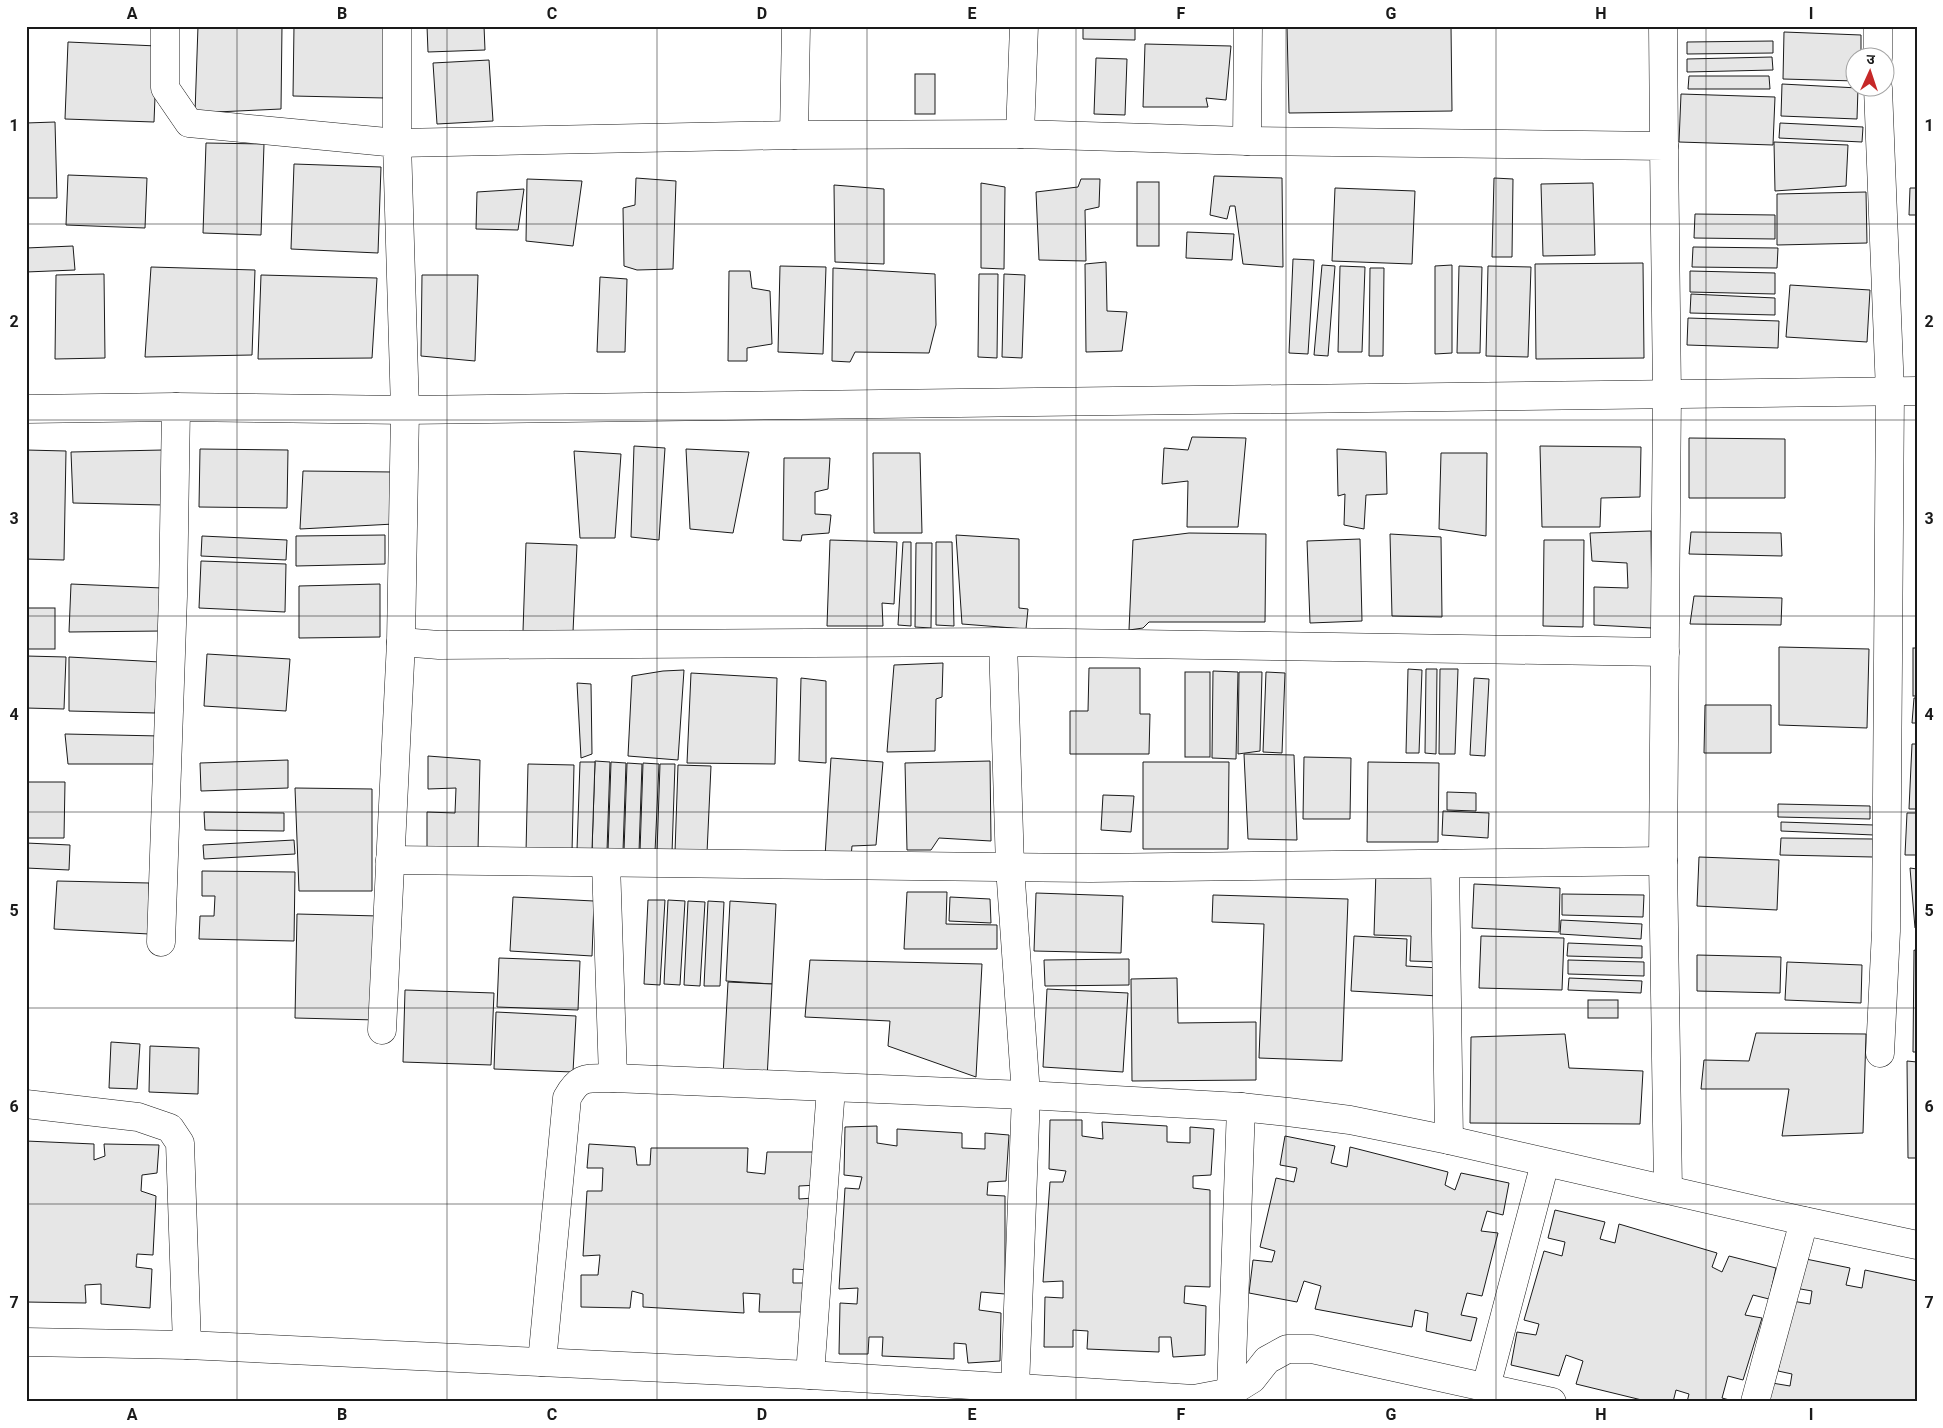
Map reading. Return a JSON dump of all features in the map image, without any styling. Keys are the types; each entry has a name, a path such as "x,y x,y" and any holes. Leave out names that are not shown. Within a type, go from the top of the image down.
{"street":[{"path":"165,26 165,88 188,123 397,143 794,135 1020,134 1246,141 1664,146"},
{"path":"382,1030 401,642 405,410 397,143 397,26"},
{"path":"794,135 796,26"},
{"path":"1020,134 1024,26"},
{"path":"1246,141 1248,26"},
{"path":"1663,26 1667,395 1663,861 1668,1189"},
{"path":"1878,26 1878,48"},
{"path":"1878,98 1890,392 1886,931 1880,1053"},
{"path":"26,409 176,407 405,410 1917,391"},
{"path":"161,942 173,606 176,407"},
{"path":"401,642 439,645 1003,642 1665,652"},
{"path":"1003,642 1010,867 1026,1095 1015,1388"},
{"path":"390,860 1010,867 1663,861"},
{"path":"606,863 613,1078"},
{"path":"1444,864 1450,1140"},
{"path":"542,1362 567,1098 574,1085 582,1080 613,1078 1026,1095 1241,1107 1350,1120 1450,1140 1545,1163 1917,1245"},
{"path":"810,1374 831,1088"},
{"path":"26,1104 138,1116 170,1128 180,1143 187,1345"},
{"path":"1231,1392 1241,1107"},
{"path":"1486,1387 1545,1163"},
{"path":"1755,1402 1804,1221"},
{"path":"26,1342 187,1345 810,1374 1194,1399 1231,1392 1252,1379 1267,1360 1287,1349 1312,1348 1552,1402"}],"building":[{"path":"198,26 282,26 281,109 195,113"},
{"path":"294,26 387,26 385,98 293,96"},
{"path":"427,26 484,26 485,50 428,52"},
{"path":"1083,26 1135,26 1135,40 1083,39"},
{"path":"1287,26 1451,26 1452,111 1289,113"},
{"path":"1784,32 1861,35 1861,48 1846,48 1846,81 1783,79"},
{"path":"1773,41 1773,53 1687,54 1687,42"},
{"path":"68,42 157,46 154,122 65,119"},
{"path":"1145,44 1231,46 1226,100 1206,98 1208,107 1143,107"},
{"path":"1772,57 1773,70 1687,72 1687,59"},
{"path":"1096,58 1127,59 1125,115 1094,114"},
{"path":"489,60 493,121 437,124 433,63"},
{"path":"915,74 935,74 935,114 915,114"},
{"path":"1689,76 1769,76 1770,89 1688,89"},
{"path":"1782,84 1846,87 1846,98 1858,98 1857,119 1781,116"},
{"path":"1681,94 1775,97 1773,145 1679,142"},
{"path":"55,122 57,198 26,198 26,123"},
{"path":"1780,123 1863,127 1862,142 1779,138"},
{"path":"1774,142 1848,145 1846,186 1775,191"},
{"path":"206,143 264,144 261,235 203,233"},
{"path":"294,164 381,167 378,253 291,249"},
{"path":"68,175 147,178 145,228 66,225"},
{"path":"1214,176 1282,178 1283,267 1243,264 1235,206 1230,206 1227,219 1210,215"},
{"path":"636,178 676,181 673,269 637,270 624,266 623,208 635,205"},
{"path":"1494,178 1513,179 1512,257 1492,257"},
{"path":"527,179 582,181 573,246 526,241"},
{"path":"1081,179 1100,179 1099,207 1085,210 1086,261 1039,260 1036,192 1078,187"},
{"path":"1137,182 1159,182 1159,246 1137,246"},
{"path":"981,183 1005,187 1004,269 981,268"},
{"path":"1593,183 1595,255 1543,256 1541,184"},
{"path":"834,185 884,189 884,264 835,262"},
{"path":"1335,188 1415,191 1412,264 1332,261"},
{"path":"1910,188 1917,188 1917,215 1909,215"},
{"path":"524,189 518,230 476,229 477,192"},
{"path":"1866,192 1867,243 1777,245 1777,194"},
{"path":"1695,214 1775,215 1775,239 1694,238"},
{"path":"1187,232 1234,234 1232,260 1186,258"},
{"path":"73,246 75,270 26,272 26,248"},
{"path":"1693,247 1778,248 1777,268 1692,267"},
{"path":"1293,259 1314,260 1308,354 1289,353"},
{"path":"1106,262 1107,311 1127,312 1122,351 1086,352 1085,264"},
{"path":"1643,263 1644,358 1536,359 1535,264"},
{"path":"1322,265 1335,266 1328,356 1314,355"},
{"path":"1452,265 1452,353 1435,354 1435,266"},
{"path":"780,266 826,267 823,354 778,352"},
{"path":"1340,266 1365,267 1362,352 1338,352"},
{"path":"1459,266 1482,267 1480,353 1457,353"},
{"path":"1488,266 1531,267 1528,357 1486,356"},
{"path":"151,267 255,270 252,355 145,357"},
{"path":"833,268 935,274 936,325 929,353 855,352 850,362 832,361"},
{"path":"1370,268 1384,268 1383,356 1369,356"},
{"path":"729,271 750,271 752,288 770,291 772,344 747,348 747,361 728,361"},
{"path":"1690,271 1775,273 1775,294 1690,292"},
{"path":"104,274 105,358 55,359 56,275"},
{"path":"979,274 998,274 997,358 978,357"},
{"path":"1004,274 1025,275 1022,358 1002,357"},
{"path":"261,275 377,278 372,358 258,359"},
{"path":"422,275 478,275 475,361 421,356"},
{"path":"600,277 627,279 625,352 597,352"},
{"path":"1790,285 1870,290 1867,342 1786,337"},
{"path":"1691,294 1775,298 1775,315 1690,313"},
{"path":"1688,318 1779,321 1778,348 1687,345"},
{"path":"1192,437 1246,438 1238,527 1187,527 1188,481 1162,484 1164,448 1188,450"},
{"path":"1689,438 1785,439 1785,498 1689,498"},
{"path":"634,446 665,448 659,540 631,537"},
{"path":"1540,446 1641,447 1640,497 1601,498 1600,527 1542,527"},
{"path":"200,449 288,450 287,508 199,507"},
{"path":"686,449 749,452 733,533 690,529"},
{"path":"1337,449 1386,452 1387,494 1366,495 1364,529 1344,525 1345,494 1338,496"},
{"path":"26,450 66,451 64,560 26,559"},
{"path":"163,450 163,505 73,503 71,452"},
{"path":"574,451 621,454 615,538 580,538"},
{"path":"873,453 920,453 922,533 874,533"},
{"path":"1441,453 1487,453 1486,536 1439,529"},
{"path":"784,458 830,458 828,489 815,492 815,514 831,515 829,533 802,535 801,541 783,540"},
{"path":"303,471 393,472 394,524 300,529"},
{"path":"1651,531 1652,628 1594,625 1594,587 1628,588 1627,563 1592,561 1590,533"},
{"path":"1691,532 1781,533 1782,556 1689,554"},
{"path":"1189,533 1266,534 1265,622 1149,622 1143,628 1129,630 1133,540"},
{"path":"1390,534 1441,537 1442,617 1392,616"},
{"path":"385,535 385,564 296,566 296,536"},
{"path":"956,535 1019,539 1019,608 1028,609 1026,629 962,624"},
{"path":"202,536 287,540 286,560 201,556"},
{"path":"1360,539 1362,621 1310,623 1307,541"},
{"path":"830,540 897,542 894,604 882,603 883,626 827,626"},
{"path":"1544,540 1584,540 1583,627 1543,626"},
{"path":"903,542 911,542 911,626 898,625"},
{"path":"936,542 952,542 954,626 936,625"},
{"path":"526,543 577,545 573,632 523,631"},
{"path":"916,543 932,543 931,628 915,627"},
{"path":"201,561 286,564 285,612 199,608"},
{"path":"71,584 162,588 162,631 69,632"},
{"path":"380,584 380,637 299,638 299,586"},
{"path":"1694,596 1782,598 1781,625 1690,624"},
{"path":"26,608 55,608 55,649 26,649"},
{"path":"1779,647 1869,649 1867,728 1779,725"},
{"path":"1913,648 1917,648 1917,696 1913,696"},
{"path":"207,654 290,659 286,711 204,706"},
{"path":"26,656 66,657 64,709 26,708"},
{"path":"69,657 160,662 155,713 69,711"},
{"path":"943,663 942,697 936,699 935,751 887,752 894,665"},
{"path":"1089,668 1140,668 1140,714 1150,714 1149,754 1070,754 1070,711 1088,711"},
{"path":"1408,669 1422,670 1419,753 1406,753"},
{"path":"1426,669 1437,669 1436,754 1425,753"},
{"path":"1440,669 1458,669 1455,754 1439,754"},
{"path":"684,670 678,760 628,756 632,676"},
{"path":"1213,671 1238,672 1236,759 1212,758"},
{"path":"1185,672 1210,672 1210,757 1185,757"},
{"path":"1239,672 1262,672 1260,751 1238,754"},
{"path":"1266,672 1285,673 1282,753 1263,752"},
{"path":"691,673 777,678 775,764 687,763"},
{"path":"801,678 826,681 826,763 799,761"},
{"path":"1474,678 1489,679 1485,756 1470,755"},
{"path":"577,683 591,684 592,754 581,758"},
{"path":"1914,698 1917,698 1917,723 1912,723"},
{"path":"1705,705 1771,705 1771,753 1704,753"},
{"path":"65,734 160,736 160,764 68,764"},
{"path":"1912,744 1917,744 1917,809 1909,809"},
{"path":"1244,754 1294,755 1297,840 1248,839"},
{"path":"428,756 480,760 478,851 427,849 427,812 455,813 456,788 428,789"},
{"path":"1304,757 1351,758 1350,819 1303,819"},
{"path":"831,758 883,762 876,845 852,846 851,857 825,857"},
{"path":"288,760 288,788 201,791 200,763"},
{"path":"595,761 610,762 607,851 592,850"},
{"path":"990,761 991,841 939,838 931,850 907,850 905,763"},
{"path":"580,762 595,762 592,850 577,850"},
{"path":"611,762 626,763 623,851 608,851"},
{"path":"1143,762 1229,762 1228,849 1143,849"},
{"path":"1368,762 1439,763 1438,842 1367,842"},
{"path":"627,763 642,764 639,852 624,851"},
{"path":"643,763 659,764 655,852 640,852"},
{"path":"528,764 574,765 572,852 526,852"},
{"path":"660,764 675,764 672,853 657,852"},
{"path":"678,765 711,766 707,853 675,852"},
{"path":"26,782 65,782 64,838 26,838"},
{"path":"295,788 372,789 372,891 299,891"},
{"path":"1447,792 1476,793 1476,811 1447,810"},
{"path":"1103,795 1134,796 1131,832 1101,830"},
{"path":"1778,804 1870,806 1870,819 1778,817"},
{"path":"1443,811 1489,813 1488,838 1442,835"},
{"path":"204,812 284,813 284,831 205,830"},
{"path":"1907,813 1917,813 1917,855 1905,855"},
{"path":"1781,822 1874,825 1874,835 1781,831"},
{"path":"1781,838 1873,839 1873,857 1780,855"},
{"path":"294,840 295,854 204,859 203,845"},
{"path":"26,843 70,845 69,870 26,868"},
{"path":"1699,857 1779,860 1777,910 1697,906"},
{"path":"1910,868 1917,869 1917,928 1915,928"},
{"path":"1376,870 1445,872 1442,962 1410,961 1411,936 1374,935"},
{"path":"202,871 295,872 294,941 199,939 200,916 214,916 215,896 202,896"},
{"path":"57,881 149,883 149,934 54,929"},
{"path":"1474,884 1560,888 1559,932 1472,928"},
{"path":"907,892 947,892 946,924 997,925 997,949 904,949"},
{"path":"1036,893 1123,896 1121,953 1034,951"},
{"path":"1562,894 1644,895 1643,917 1562,915"},
{"path":"1213,895 1348,899 1342,1061 1259,1058 1264,924 1212,922"},
{"path":"513,897 594,901 592,956 510,951"},
{"path":"950,897 990,899 991,923 949,921"},
{"path":"648,900 665,900 660,985 644,984"},
{"path":"668,900 685,901 680,985 664,984"},
{"path":"688,901 705,902 700,986 684,985"},
{"path":"708,901 724,902 720,986 704,986"},
{"path":"730,901 776,904 772,984 726,981"},
{"path":"297,914 379,916 377,1020 295,1018"},
{"path":"1561,920 1642,924 1641,939 1560,934"},
{"path":"1354,936 1407,939 1406,966 1439,968 1438,996 1351,991"},
{"path":"1481,936 1564,938 1562,990 1479,988"},
{"path":"1568,943 1642,946 1642,958 1567,956"},
{"path":"1914,950 1917,951 1917,1052 1913,1052"},
{"path":"1697,955 1781,957 1780,993 1697,991"},
{"path":"499,958 580,961 578,1010 497,1007"},
{"path":"1129,959 1129,985 1045,986 1044,960"},
{"path":"810,960 982,964 976,1077 888,1046 890,1021 805,1017"},
{"path":"1568,960 1644,962 1644,976 1568,974"},
{"path":"1787,962 1862,965 1861,1003 1785,1000"},
{"path":"1177,978 1178,1023 1256,1022 1256,1080 1132,1081 1131,979"},
{"path":"1569,978 1642,981 1641,993 1568,990"},
{"path":"728,982 772,984 767,1079 723,1076"},
{"path":"1047,989 1128,993 1123,1072 1043,1067"},
{"path":"405,990 494,993 491,1065 403,1062"},
{"path":"1588,1000 1618,1000 1618,1018 1588,1018"},
{"path":"496,1012 576,1016 573,1072 494,1069"},
{"path":"1756,1033 1866,1034 1863,1133 1782,1136 1789,1089 1701,1089 1704,1060 1749,1061"},
{"path":"1565,1034 1569,1068 1643,1071 1640,1124 1470,1123 1471,1037"},
{"path":"111,1042 140,1044 137,1089 109,1088"},
{"path":"150,1046 199,1048 198,1094 149,1092"},
{"path":"1907,1061 1917,1062 1917,1158 1908,1158"},
{"path":"1050,1120 1082,1120 1082,1136 1103,1139 1102,1122 1167,1126 1167,1142 1190,1143 1190,1127 1214,1129 1211,1175 1193,1176 1193,1188 1210,1190 1210,1287 1185,1286 1184,1303 1206,1306 1205,1355 1173,1357 1171,1337 1159,1337 1159,1352 1087,1349 1088,1331 1073,1330 1073,1347 1044,1347 1045,1297 1063,1298 1063,1281 1043,1282 1050,1182 1063,1182 1066,1171 1049,1169"},
{"path":"877,1126 877,1143 897,1146 897,1129 962,1133 962,1148 985,1149 985,1133 1009,1135 1006,1181 988,1182 987,1195 1005,1196 1005,1294 981,1292 979,1310 1001,1313 1000,1361 968,1363 966,1344 954,1343 954,1359 882,1356 883,1337 869,1337 868,1354 839,1354 840,1303 857,1304 858,1288 839,1289 845,1188 859,1189 862,1177 844,1175 845,1127"},
{"path":"1285,1136 1335,1146 1331,1163 1347,1167 1350,1147 1448,1172 1445,1185 1455,1190 1461,1173 1509,1183 1503,1215 1487,1211 1481,1231 1498,1233 1482,1296 1467,1293 1461,1315 1477,1318 1471,1341 1426,1331 1428,1313 1415,1310 1412,1327 1315,1309 1321,1286 1304,1281 1297,1302 1249,1293 1253,1260 1272,1262 1275,1251 1260,1247 1276,1178 1294,1182 1297,1168 1280,1165"},
{"path":"26,1141 94,1144 94,1160 105,1156 104,1144 159,1145 157,1173 142,1175 141,1191 156,1196 153,1255 137,1254 136,1267 152,1269 150,1308 101,1304 101,1284 85,1285 86,1303 26,1302"},
{"path":"589,1144 635,1147 637,1165 650,1165 651,1148 748,1148 747,1172 765,1174 767,1152 816,1152 818,1185 799,1186 799,1199 814,1198 811,1270 793,1269 793,1283 809,1283 809,1312 759,1312 760,1294 743,1293 744,1313 643,1307 643,1294 632,1291 630,1308 581,1307 581,1275 598,1275 600,1255 583,1256 587,1191 602,1191 603,1168 587,1168"},
{"path":"1555,1210 1605,1222 1600,1239 1615,1243 1619,1224 1717,1253 1712,1267 1722,1272 1729,1256 1776,1268 1769,1299 1753,1295 1745,1315 1762,1318 1743,1380 1728,1376 1722,1398 1737,1402 1687,1402 1689,1394 1676,1390 1673,1402 1650,1402 1576,1384 1583,1361 1566,1355 1559,1376 1511,1365 1517,1332 1536,1335 1539,1324 1524,1320 1544,1251 1562,1256 1565,1242 1548,1238"},
{"path":"1801,1258 1850,1268 1846,1285 1862,1288 1865,1270 1917,1281 1917,1402 1768,1402 1772,1383 1790,1386 1792,1374 1778,1371 1792,1301 1810,1304 1812,1291 1795,1288"}]}
